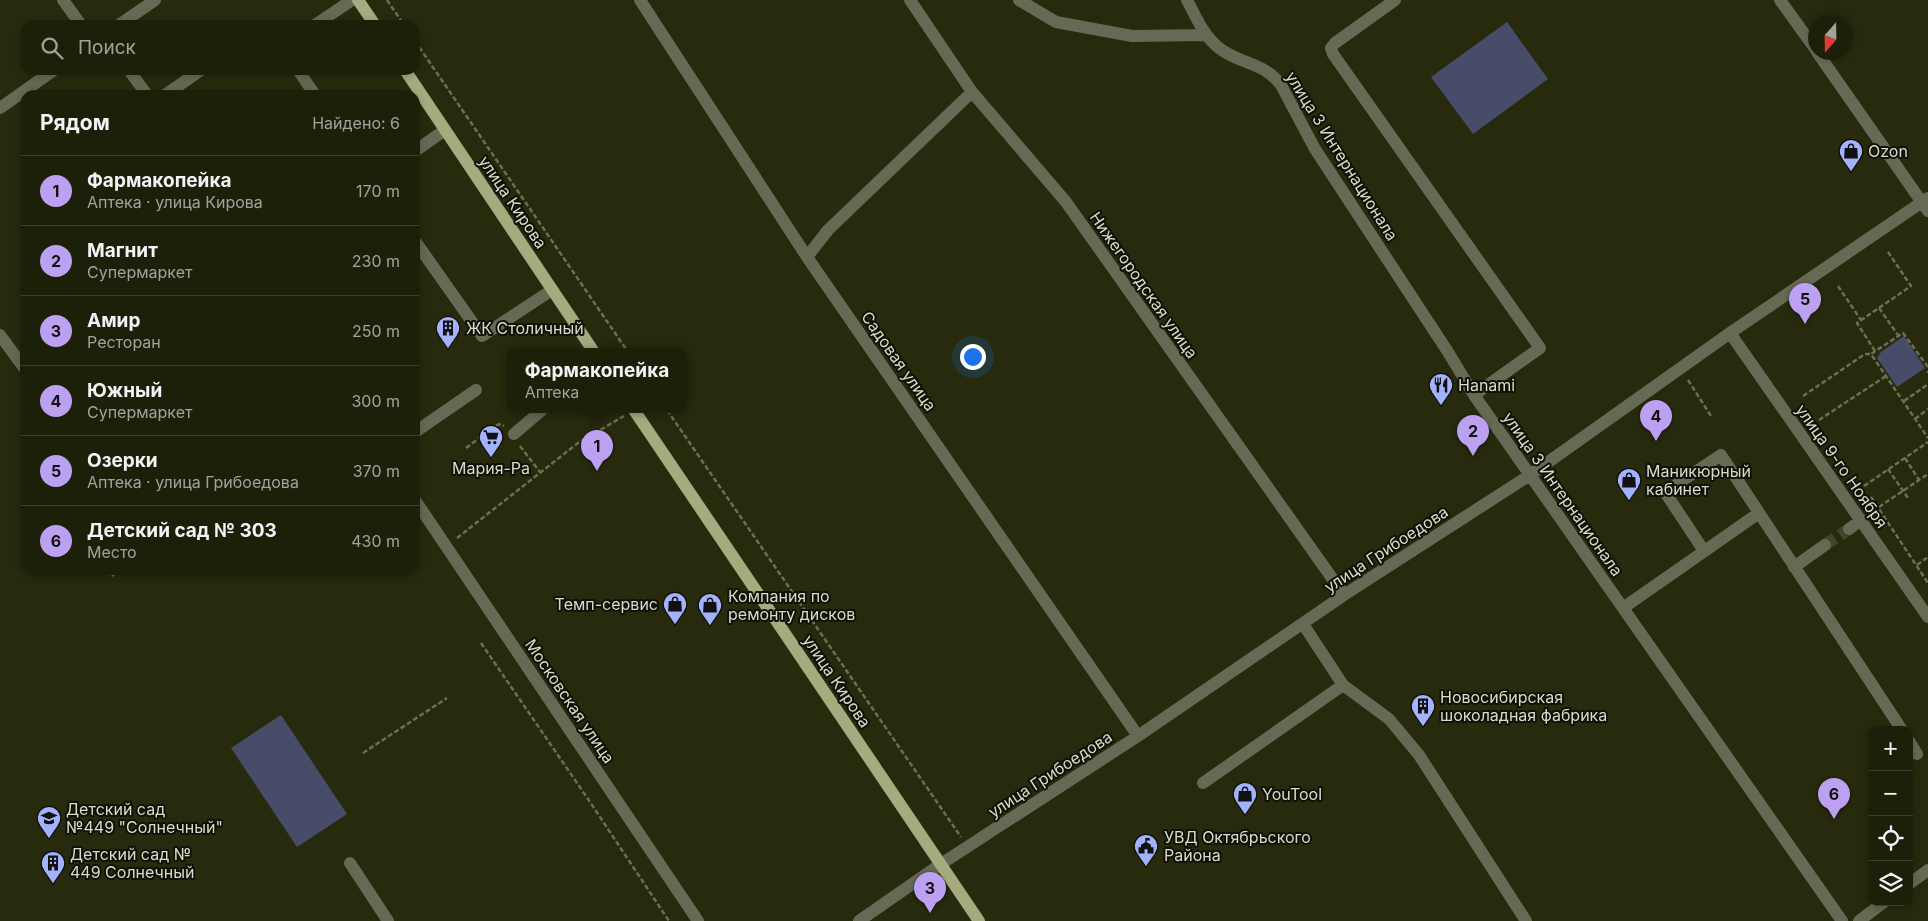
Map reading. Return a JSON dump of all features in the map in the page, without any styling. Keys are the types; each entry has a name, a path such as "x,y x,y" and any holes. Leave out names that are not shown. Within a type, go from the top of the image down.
{"main road":[{"path":"358,0 372,20"},
{"name":"улица Кирова","path":"408,75 418,90"},
{"name":"улица Кирова","path":"420,92 591,348"},
{"name":"улица Кирова","path":"636,413 979,921"}],"street":[{"path":"63,0 77,20"},
{"path":"126,20 155,0"},
{"path":"322,20 352,0"},
{"name":"Садовая улица","path":"640,0 807,257 1138,736"},
{"name":"Нижегородская улица","path":"910,0 972,92 1066,202 1344,595"},
{"path":"1019,0 1056,22 1132,36 1206,35"},
{"name":"улица 3 Интернационала","path":"1187,0 1206,35 1220,49 1266,69 1274,75 1315,149 1448,352 1474,395 1842,921"},
{"path":"1395,0 1335,43 1331,48 1333,54 1540,348 1474,395"},
{"path":"1780,0 1808,40"},
{"path":"1822,60 1926,204"},
{"path":"26,90 47,75"},
{"path":"133,75 143,90"},
{"path":"176,90 191,83 197,75"},
{"path":"301,75 312,90"},
{"path":"807,257 828,230 972,92"},
{"path":"0,108 20,94"},
{"path":"420,148 445,130"},
{"name":"улица Грибоедова","path":"859,921 968,846 1138,736 1344,595 1530,475 1730,333 1926,204"},
{"path":"420,248 482,336 552,290"},
{"name":"улица 9-го Ноября","path":"1730,333 1928,617"},
{"path":"0,334 20,362"},
{"path":"420,429 476,390"},
{"path":"514,434 538,413"},
{"path":"1704,551 1665,492 1721,455 1899,726"},
{"name":"Московская улица","path":"420,507 698,921"},
{"path":"1623,608 1759,513"},
{"path":"1849,529 1861,520"},
{"path":"1794,567 1825,545"},
{"path":"1303,624 1343,685 1389,719 1419,755 1526,921"},
{"path":"1203,783 1343,685"},
{"path":"1913,748 1917,754"},
{"path":"350,862 388,921"},
{"path":"1913,881 1928,870"},
{"path":"1859,921 1879,906"}],"path":[{"path":"387,0 401,20"},
{"path":"420,48 625,348"},
{"path":"1876,351 1857,324 1910,286 1888,252"},
{"path":"1838,286 1861,320"},
{"path":"1879,308 1898,336"},
{"path":"1803,396 1865,354 1871,354 1902,333 1905,334 1928,367"},
{"path":"1871,354 1928,438"},
{"path":"1680,369 1711,416"},
{"path":"1819,420 1886,376"},
{"path":"1903,402 1927,385"},
{"path":"1915,419 1928,409"},
{"path":"453,541 578,442 629,413"},
{"path":"669,413 968,846"},
{"path":"1864,486 1928,442"},
{"path":"1905,458 1919,480"},
{"path":"1888,469 1908,498"},
{"path":"1879,508 1928,474"},
{"path":"1871,497 1928,582"},
{"path":"1917,566 1928,557"},
{"path":"481,643 588,798 669,921"},
{"path":"363,753 447,698"}],"shaded area":[{"path":"1507,22 1548,79 1473,134 1431,77"},
{"path":"1904,336 1925,368 1897,387 1877,358 1881,352"},
{"path":"281,715 347,814 297,847 231,748"}],"tunnel":[{"path":"1825,545 1849,529"}],"place":[{"name":"Ozon","path":"1851,172"},
{"name":"Озерки","path":"1805,324"},
{"name":"ЖК Столичный","path":"448,349"},
{"name":"Hanami","path":"1441,406"},
{"name":"Южный","path":"1656,441"},
{"name":"Магнит","path":"1473,456"},
{"name":"Мария-Ра","path":"491,458"},
{"name":"Фармакопейка","path":"597,471"},
{"name":"Маникюрный кабинет","path":"1629,501"},
{"name":"Темп-сервис","path":"675,625"},
{"name":"Компания по ремонту дисков","path":"710,626"},
{"name":"Новосибирская шоколадная фабрика","path":"1423,727"},
{"name":"YouTool","path":"1245,815"},
{"name":"Детский сад № 303","path":"1834,819"},
{"name":"Детский сад №449 \"Солнечный\"","path":"49,839"},
{"name":"УВД Октябрьского Района","path":"1146,867"},
{"name":"Детский сад № 449 Солнечный","path":"53,884"},
{"name":"Амир","path":"930,913"}]}
